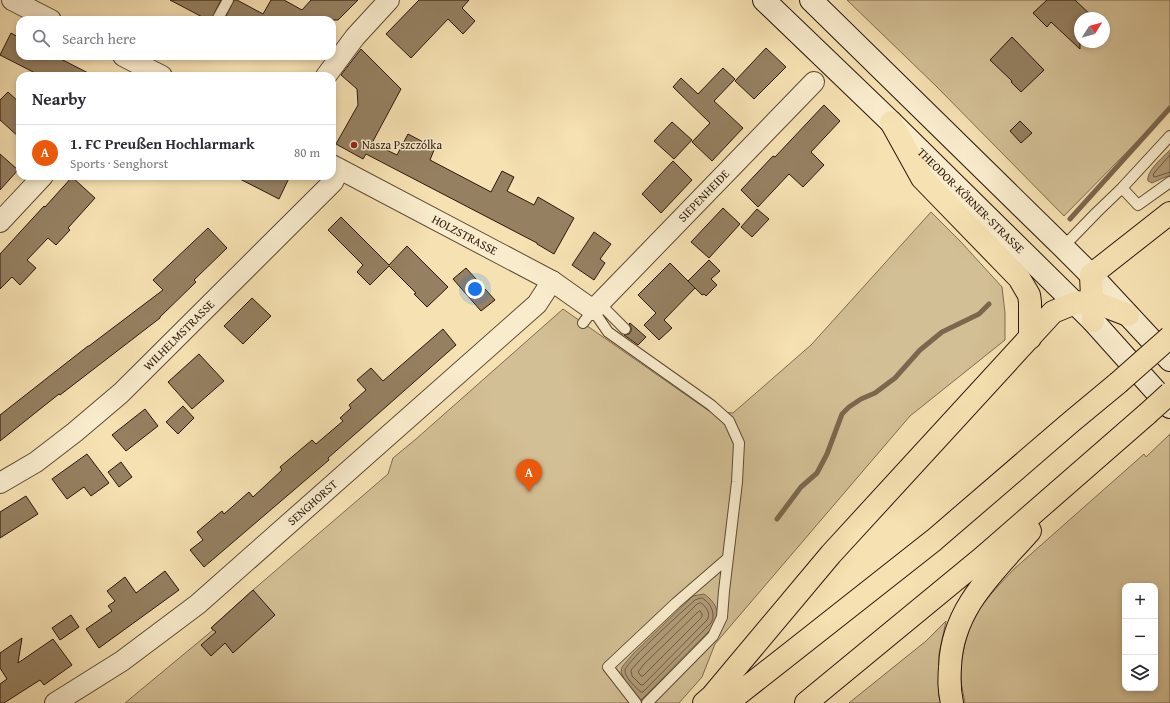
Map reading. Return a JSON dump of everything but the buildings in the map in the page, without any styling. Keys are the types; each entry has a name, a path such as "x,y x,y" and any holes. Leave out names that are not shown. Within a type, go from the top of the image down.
{"highway":[{"path":"891,122 922,178 1019,278 1029,295 1030,338"},
{"path":"1086,309 1092,275 1170,213"},
{"path":"704,703 717,690 831,554 1053,312 1086,309 1128,315"},
{"path":"727,703 934,540 1170,337"},
{"path":"806,703 982,558 1170,393"},
{"path":"952,703 949,689 950,655 955,633 964,613 978,591 1085,469"}],"main road":[{"name":"THEODOR-KÖRNER-STRASSE","path":"764,0 1086,309 1170,407"},
{"path":"811,0 1092,275 1170,360"}],"street":[{"path":"12,0 43,16"},
{"path":"329,72 355,37 389,0"},
{"path":"130,65 150,72"},
{"name":"SIEPENHEIDE","path":"592,312 814,82"},
{"name":"HOLZSTRASSE","path":"336,167 552,281 592,312"},
{"path":"0,222 38,180"},
{"name":"WILHELMSTRASSE","path":"0,482 36,462 75,432 121,392 333,180"},
{"name":"SENGHORST","path":"55,703 122,661 198,604 537,304 552,281"}],"lane":[{"path":"219,16 228,0"},
{"path":"1064,247 1170,136"},
{"path":"1122,188 1138,205 1170,182"},
{"path":"592,312 625,329"},
{"path":"592,312 608,332 711,405 729,421 739,444 737,482 722,617 713,636 646,703"},
{"path":"636,703 608,668 676,603 728,558"}],"shaded area":[{"path":"847,0 1170,0 1170,108 1064,216 936,86"},
{"path":"931,212 1002,287 1005,313 1005,340 910,416 715,644 702,677 679,703 125,703 213,630 211,628 253,590 388,474 393,458 563,309 709,411 733,413 811,345"},
{"path":"1170,434 1170,703 965,703 961,682 963,654 970,627 982,605 1014,569 1144,454 1146,457"},
{"path":"946,621 939,654 939,697 941,703 849,703 926,641"}],"water":[{"path":"1170,150 1170,175 1152,183 1148,181 1148,177 1152,169"},
{"path":"704,594 711,600 717,609 717,617 714,626 641,700 625,681 621,672 622,667 633,654 693,596"}],"waterway":[{"path":"1070,219 1170,108"},
{"path":"777,519 801,487 817,473 827,454 842,414 849,407 861,399 875,393 895,378 920,350 942,332 979,314 989,304"}],"place":[{"name":"Nasza Pszczólka","path":"354,145"},
{"name":"1. FC Preußen Hochlarmark","path":"529,492"}]}
